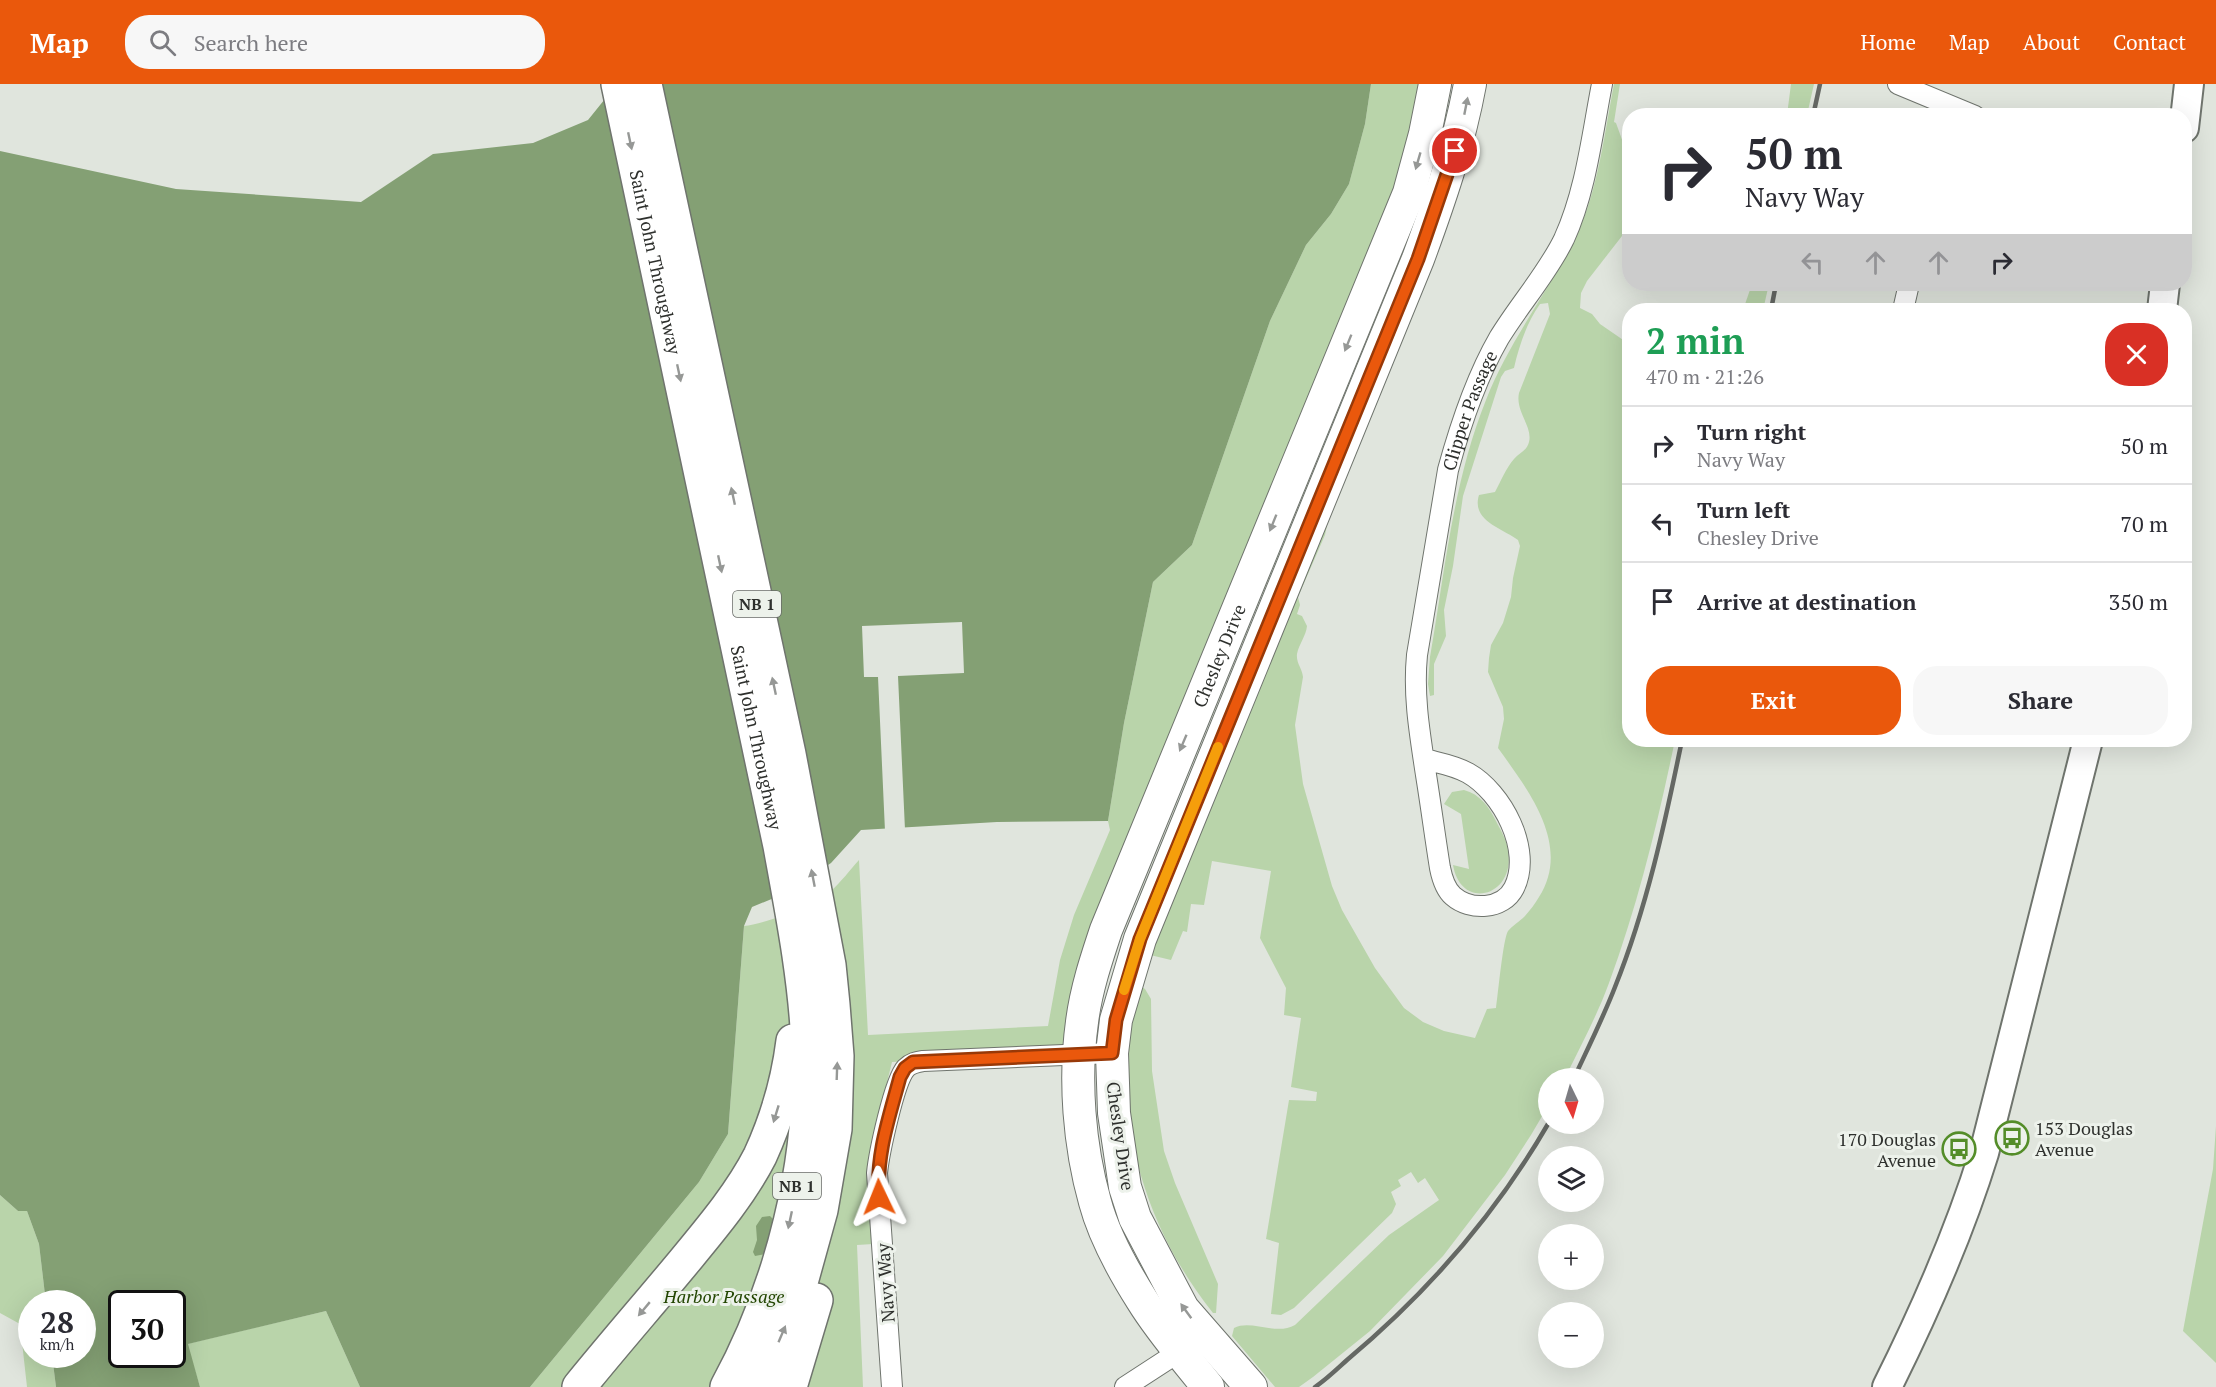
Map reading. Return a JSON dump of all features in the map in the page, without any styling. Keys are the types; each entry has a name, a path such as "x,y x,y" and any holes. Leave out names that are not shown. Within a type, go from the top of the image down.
{"highway":[{"name":"Saint John Throughway","path":"618,84 780,846 801,974 808,1045 808,1091 804,1138 788,1231 772,1288 746,1350 727,1387"},
{"name":"Saint John Throughway","path":"645,84 787,743 829,965 837,1056 835,1129 821,1210 800,1286 786,1326 758,1387"},
{"path":"579,1387 719,1218 759,1157 773,1124 789,1072 801,974"},
{"path":"790,1387 822,1279 836,1211 835,1129"}],"main road":[{"name":"Chesley Drive","path":"1251,1387 1193,1344 1143,1302 1108,1235 1095,1204 1082,1126 1078,1054 1082,1020 1091,977 1106,930 1409,193 1425,134 1435,84"},
{"name":"Chesley Drive","path":"1208,1387 1183,1309 1135,1218 1125,1187 1114,1113 1112,1053 1116,1020 1140,939 1418,259 1450,168 1464,118 1470,84"},
{"path":"1386,249 1418,259"}],"street":[{"name":"Clipper Passage","path":"1424,759 1453,766 1469,774 1497,799 1507,814 1514,831 1518,864 1513,890 1504,900 1488,906 1469,905 1454,897 1443,882 1424,759 1415,698 1417,655 1448,470 1456,442 1486,363 1511,319 1552,260 1567,231 1582,186 1602,84"},
{"path":"1898,84 1945,108"},
{"path":"2187,108 2190,84"},
{"path":"1887,1387 1916,1328 1972,1194 2086,747"},
{"name":"Navy Way","path":"892,1387 877,1173 900,1077 905,1068 913,1062 922,1060 1112,1053"},
{"path":"1125,1387 1193,1344"}],"green space":[{"name":"Harbor Passage","path":"1371,84 1435,84 1226,637 1078,1054 892,1062 868,1160 873,1244 857,1245 863,1387 530,1387 699,1182 728,1134 744,926 777,918 823,896 835,887 859,860 868,1035 1048,1026 1060,960 1074,915 1110,830 1108,821 1124,723 1153,582 1192,545 1270,321 1306,245 1331,214 1349,184 1365,124"},
{"path":"1614,84 1620,84 1614,122 1622,140 1622,236 1587,281 1581,293 1580,308 1592,314 1600,324 1622,339 1622,747 1674,747 1646,863 1619,953 1594,1019 1570,1068 1538,1068 1538,1123 1505,1175 1443,1256 1370,1331 1299,1387 1275,1387 1232,1336 1234,1328 1248,1325 1280,1329 1295,1325 1389,1235 1439,1200 1425,1178 1418,1183 1411,1172 1398,1180 1401,1186 1391,1192 1396,1204 1392,1213 1294,1308 1281,1315 1271,1314 1279,1243 1266,1239 1289,1100 1316,1101 1317,1092 1291,1087 1301,1018 1284,1015 1286,988 1260,938 1271,871 1212,861 1204,905 1191,904 1187,932 1183,931 1171,960 1146,954 1330,511 1325,535 1298,597 1300,605 1297,614 1302,616 1307,626 1297,654 1303,677 1295,725 1303,784 1332,886 1342,910 1375,968 1404,1008 1423,1022 1444,1031 1475,1038 1487,1009 1496,1008 1506,936 1539,897 1548,877 1551,858 1548,838 1533,800 1498,748 1504,719 1503,707 1488,672 1491,645 1503,623 1511,597 1520,546 1518,540 1484,518 1479,511 1478,504 1479,495 1495,492 1506,470 1528,445 1529,430 1518,400 1550,314 1548,303 1540,304 1535,311 1524,334 1514,368 1505,371 1501,377 1463,496 1444,610 1446,636 1434,664 1434,695 1430,696 1428,684 1430,657 1451,527 1465,463 1475,431 1495,378 1566,255 1577,234 1590,199 1600,160"},
{"path":"1791,84 1814,84 1809,108 1788,108"},
{"path":"1750,291 1767,291 1765,303 1745,303"},
{"path":"1464,790 1475,795 1487,806 1502,832 1507,847 1508,866 1504,879 1496,888 1487,892 1476,893 1466,889 1458,880 1453,865 1469,869 1461,814 1444,804 1452,792"},
{"path":"1137,983 1145,989 1151,999 1152,1071 1164,1151 1175,1183 1218,1284 1216,1313 1213,1313 1193,1285 1159,1226 1137,1162 1127,1095 1126,1060"},
{"path":"2216,1126 2216,1363 2183,1331 2213,1169"},
{"path":"0,1195 18,1211 27,1211 39,1244 44,1290 18,1290 18,1323 0,1313"},
{"path":"326,1311 360,1387 200,1387 187,1344"},
{"path":"25,1368 54,1368 56,1387 27,1387"}],"shaded area":[{"path":"617,84 1371,84 1365,124 1349,184 1331,214 1306,245 1270,321 1192,545 1153,582 1124,723 1108,821 997,822 861,830 831,863 786,893 752,907 744,926 728,1134 699,1182 530,1387 360,1387 326,1311 188,1344 200,1387 56,1387 54,1368 96,1368 96,1290 44,1290 39,1244 27,1211 18,1211 0,1195 0,151 176,189 361,202 433,154 533,143 588,120"},
{"path":"770,1216 776,1222 765,1254 755,1256 753,1252 757,1240 756,1226 762,1217"}],"pier":[{"path":"962,622 964,673 898,676 905,830 885,831 878,677 864,677 862,626"}],"railway":[{"path":"1815,108 1820,84"},
{"path":"1772,303 1775,291"},
{"path":"1579,1068 1610,999 1637,926 1662,834 1681,747"},
{"path":"1315,1387 1405,1308 1432,1280 1483,1221 1542,1134"}],"slow traffic":[{"path":"1124,990 1140,939 1218,747"}],"place":[{"name":"153 Douglas Avenue","path":"2012,1138"},
{"name":"170 Douglas Avenue","path":"1959,1149"}],"route":[{"path":"879,1197 877,1173 879,1158 900,1077 905,1068 913,1062 1112,1053 1116,1020 1140,939 1418,259 1455,151"}]}
